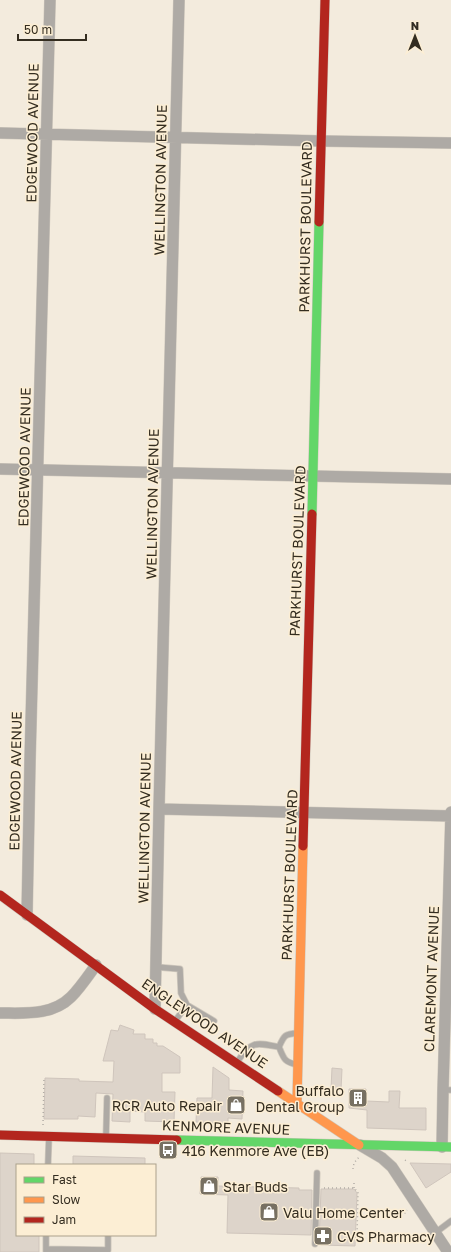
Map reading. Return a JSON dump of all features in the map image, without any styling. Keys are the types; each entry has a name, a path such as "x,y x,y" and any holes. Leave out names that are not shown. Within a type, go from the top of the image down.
{"street":[{"name":"EDGEWOOD AVENUE","path":"27,915 50,0"},
{"name":"WELLINGTON AVENUE","path":"155,1009 179,0"},
{"name":"PARKHURST BOULEVARD","path":"297,1102 325,0"},
{"path":"0,133 451,143"},
{"path":"0,468 451,480"},
{"path":"159,809 451,816"},
{"name":"CLAREMONT AVENUE","path":"447,1147 451,812"},
{"name":"ENGLEWOOD AVENUE","path":"0,895 155,1009 297,1102 359,1145 382,1158 392,1167 448,1252"},
{"path":"0,1012 40,1012 52,1009 71,997 96,965"},
{"name":"KENMORE AVENUE","path":"0,1135 447,1147"}],"lane":[{"path":"156,967 180,969 181,993 187,1005 214,1021"},
{"path":"174,1021 187,1005"},
{"path":"298,1033 288,1033 283,1038 279,1047 283,1059 288,1063 298,1065"},
{"path":"236,1062 246,1049 253,1044 279,1047"},
{"path":"106,1138 107,1098"},
{"path":"48,1164 49,1136"},
{"path":"315,1244 316,1173"},
{"path":"435,1233 451,1221"},
{"path":"46,1236 46,1250 108,1250 108,1236"}],"path":[{"path":"43,1125 44,1077"},
{"path":"353,1169 354,1164 359,1157"},
{"path":"354,1181 355,1190 358,1192 357,1236"},
{"path":"320,1188 355,1190"},
{"path":"397,1216 406,1212 407,1210"}],"building":[{"path":"120,1025 134,1030 133,1034 145,1034 145,1039 153,1039 153,1043 157,1043 157,1046 163,1046 180,1057 180,1073 162,1073 162,1092 175,1092 174,1122 145,1121 145,1112 130,1111 130,1122 112,1121 113,1094 96,1093 95,1117 78,1116 78,1119 44,1119 45,1078 113,1082 114,1061 103,1061 111,1030 118,1031"},
{"path":"213,1067 229,1078 229,1090 243,1091 242,1119 228,1118 228,1124 196,1122 197,1098 212,1098"},
{"path":"332,1068 342,1069 341,1090 331,1089"},
{"path":"349,1089 366,1089 366,1101 389,1102 389,1091 400,1091 399,1108 426,1108 426,1130 367,1128 367,1110 349,1108"},
{"path":"0,1153 34,1154 34,1164 16,1164 16,1236 39,1236 39,1252 0,1252"},
{"path":"73,1156 145,1158 145,1164 73,1164"},
{"path":"410,1163 451,1164 451,1172 426,1188"},
{"name":"Valu Home Center","path":"201,1177 218,1177 218,1186 299,1188 299,1190 312,1190 311,1235 227,1233 228,1195 200,1194"},
{"name":"CVS Pharmacy","path":"321,1189 354,1189 357,1193 355,1246 319,1244"}],"traffic: fast":[{"path":"312,514 319,222"},
{"path":"177,1140 451,1147"}],"traffic: slow":[{"path":"297,1102 303,846"},
{"path":"278,1091 359,1145"}],"traffic: jam":[{"path":"319,222 325,0"},
{"path":"303,846 312,514"},
{"path":"0,895 155,1009 278,1091"},
{"path":"0,1135 177,1140"}],"place":[{"name":"Buffalo Dental Group","path":"358,1098"},
{"name":"RCR Auto Repair","path":"236,1105"},
{"name":"416 Kenmore Ave (EB)","path":"168,1150"},
{"name":"Star Buds","path":"209,1186"},
{"name":"Valu Home Center","path":"269,1212"},
{"name":"CVS Pharmacy","path":"323,1236"}]}
